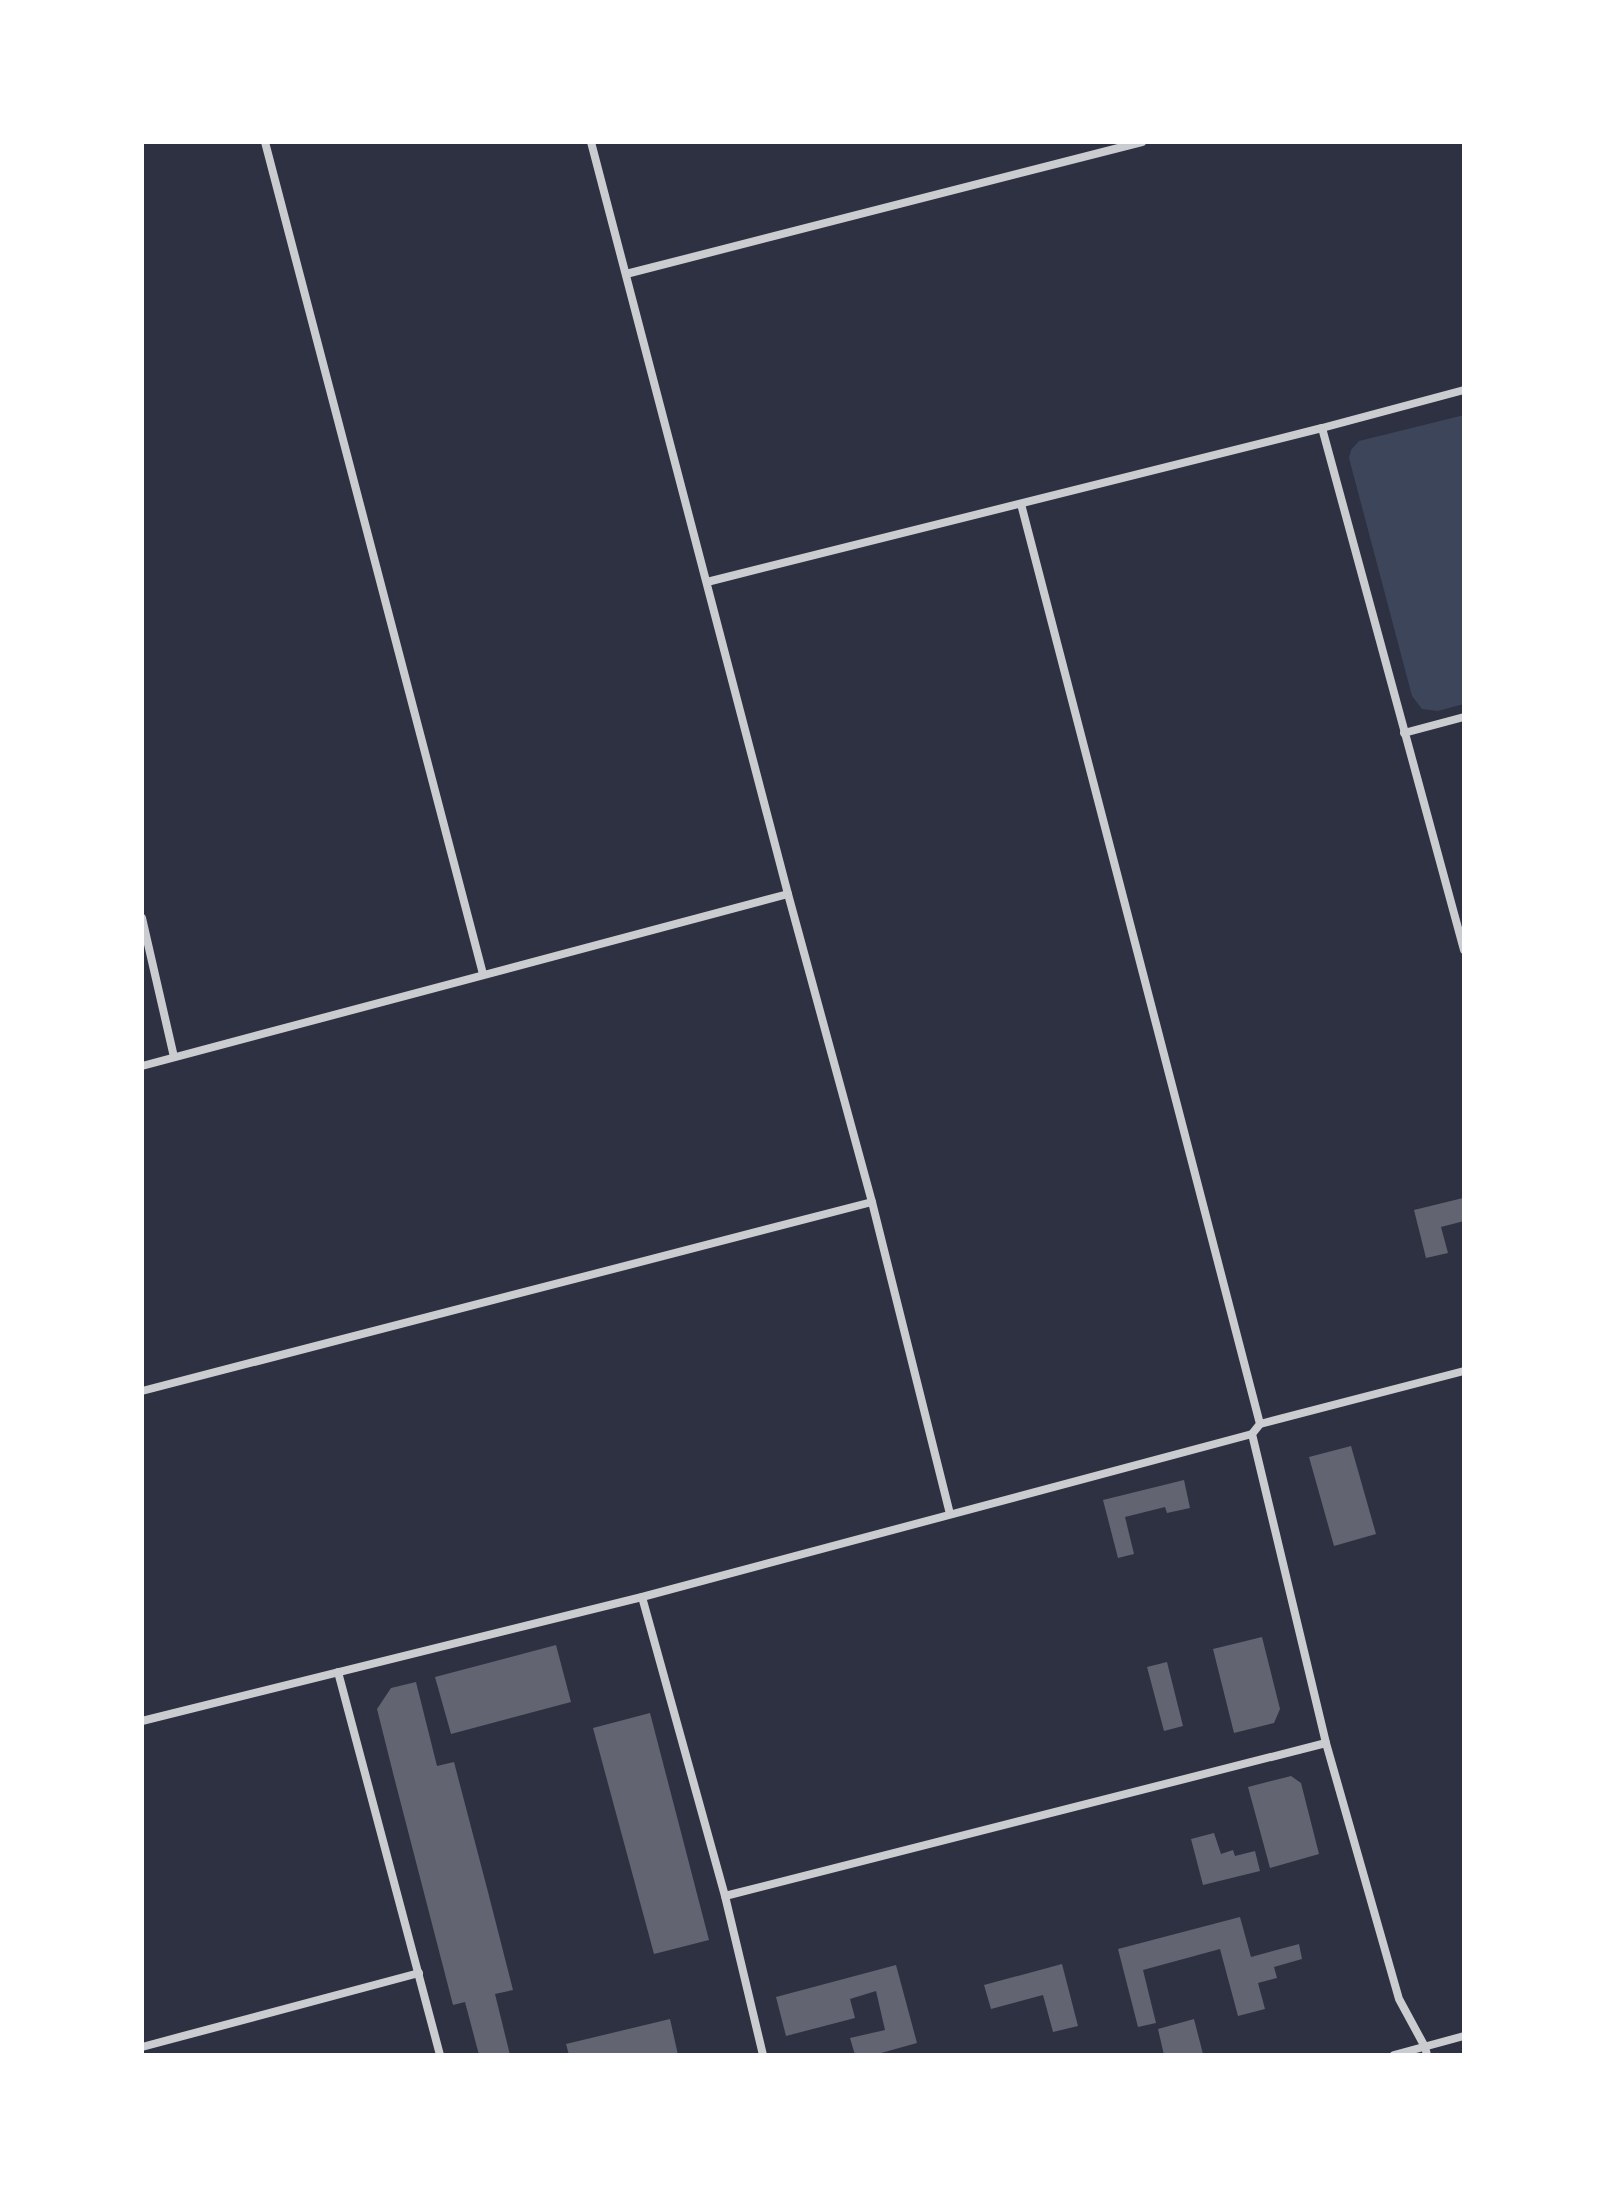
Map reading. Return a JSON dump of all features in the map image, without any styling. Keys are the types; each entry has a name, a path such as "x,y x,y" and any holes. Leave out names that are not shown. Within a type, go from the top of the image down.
{"street":[{"path":"265,142 483,974"},
{"path":"591,142 872,1202 950,1514"},
{"path":"626,274 1142,142"},
{"path":"707,582 1464,390"},
{"path":"1322,428 1464,950"},
{"path":"1021,504 1260,1424"},
{"path":"1404,733 1464,717"},
{"path":"142,1066 788,894"},
{"path":"142,918 174,1057"},
{"path":"142,1391 872,1202"},
{"path":"142,1721 642,1597 1252,1434 1260,1424 1464,1371"},
{"path":"1252,1434 1326,1743 1399,1999 1426,2051"},
{"path":"642,1597 725,1896 763,2055"},
{"path":"338,1672 440,2055"},
{"path":"725,1896 1326,1743"},
{"path":"142,2047 419,1973"},
{"path":"1394,2055 1426,2051 1464,2036"}],"shaded area":[{"path":"1464,415 1464,704 1438,711 1422,709 1412,696 1349,458 1359,441"}],"building":[{"path":"1463,1198 1464,1221 1441,1227 1448,1253 1426,1258 1414,1210"},
{"path":"1351,1446 1376,1534 1334,1546 1309,1457"},
{"path":"1184,1480 1190,1508 1167,1513 1165,1507 1125,1517 1134,1554 1118,1558 1103,1500"},
{"path":"1262,1637 1280,1709 1274,1723 1234,1733 1213,1649"},
{"path":"556,1645 571,1702 451,1734 435,1677"},
{"path":"1167,1662 1183,1726 1164,1731 1147,1667"},
{"path":"416,1682 437,1766 454,1762 513,1990 495,1994 510,2055 479,2055 465,2002 453,2005 394,1777 377,1709 391,1688"},
{"path":"650,1713 709,1940 654,1954 593,1728"},
{"path":"1291,1776 1301,1783 1319,1854 1270,1868 1248,1787"},
{"path":"1214,1833 1221,1854 1233,1850 1235,1856 1255,1851 1260,1871 1203,1885 1191,1839"},
{"path":"1240,1917 1251,1957 1299,1944 1302,1959 1274,1967 1277,1978 1258,1983 1265,2009 1238,2016 1220,1949 1143,1970 1156,2023 1138,2027 1118,1949"},
{"path":"1062,1964 1078,2026 1053,2032 1043,1995 991,2009 984,1985"},
{"path":"896,1965 917,2043 874,2055 855,2055 850,2038 885,2030 876,1991 850,1999 855,2018 786,2036 776,1997"},
{"path":"670,2019 678,2055 569,2055 566,2044"},
{"path":"1194,2019 1203,2054 1164,2055 1158,2029"}]}
